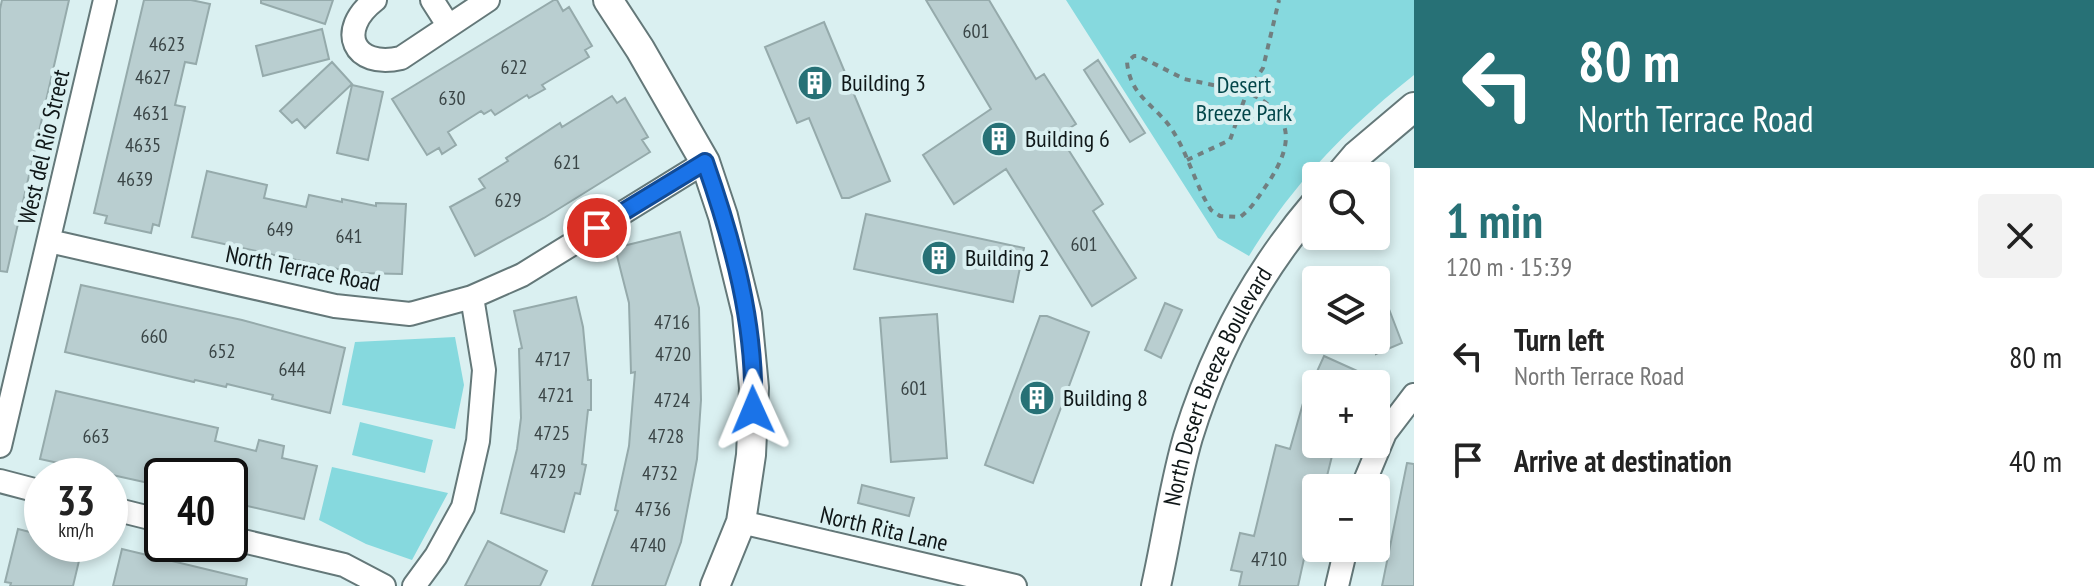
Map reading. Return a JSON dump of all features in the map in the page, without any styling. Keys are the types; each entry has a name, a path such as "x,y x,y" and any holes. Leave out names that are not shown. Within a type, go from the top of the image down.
{"street":[{"name":"West del Rio Street","path":"0,446 105,0"},
{"path":"375,0 358,16 353,31 355,47 366,57 385,62 401,58 488,0"},
{"path":"432,0 448,25"},
{"path":"608,0 705,162 723,216 747,314 754,388 751,455 741,522 715,586"},
{"path":"1351,162 1414,107"},
{"name":"North Terrace Road","path":"49,241 335,306 410,314 472,297 522,275 705,162"},
{"name":"North Desert Breeze Boulevard","path":"1156,586 1188,439 1212,369 1250,293 1302,220"},
{"path":"414,586 436,556 463,507 478,441 484,370 472,297"},
{"path":"1368,474 1385,433 1413,395"},
{"path":"0,481 24,487"},
{"name":"North Rita Lane","path":"741,522 1015,586"},
{"path":"248,542 344,565 384,586"},
{"path":"1337,586 1343,562"}],"path":[{"path":"1187,160 1230,140 1247,92 1263,68 1279,0"},
{"path":"1134,56 1146,58 1184,79 1247,92 1275,109 1287,137 1280,163 1246,213 1234,217 1215,214 1167,122 1138,93 1129,75 1129,59 1134,56"}],"green space":[{"name":"Desert Breeze Park","path":"1066,0 1414,0 1414,75 1367,115 1320,162 1302,162 1302,182 1249,256 1218,238"},
{"path":"455,337 464,385 455,429 342,405 355,342"},
{"path":"360,422 433,440 425,473 352,455"},
{"path":"332,467 448,493 412,560 366,544 319,520"}],"building":[{"path":"2,0 69,0 7,272 0,271"},
{"path":"144,0 191,0 210,4 196,64 185,62 175,105 185,107 159,226 153,224 151,233 105,223 107,216 94,213"},
{"path":"261,0 333,0 325,24 261,3"},
{"path":"554,0 563,11 569,7 592,46 585,50 589,57 542,85 545,89 529,98 527,95 495,115 491,110 484,114 481,111 448,132 456,145 442,154 439,148 427,155 392,99"},
{"path":"926,0 989,0 1036,79 1044,74 1076,124 1059,135 1103,204 1093,211 1136,278 1092,306 1006,169 954,204 923,155 991,109"},
{"name":"Building 3","path":"824,22 890,181 849,198 842,198 809,118 797,123 765,47"},
{"path":"322,29 329,59 263,76 256,46"},
{"path":"1098,60 1145,133 1130,142 1084,70"},
{"path":"332,62 352,84 305,128 297,119 292,123 280,111"},
{"path":"352,85 383,92 368,160 337,153"},
{"path":"612,96 617,103 625,98 648,137 642,140 650,152 544,218 475,256 450,207 485,188 479,179 508,161 506,158 560,123 562,127"},
{"path":"207,171 267,185 264,198 306,207 309,195 376,206 376,203 406,204 402,274 356,273 192,237"},
{"name":"Building 2","path":"866,214 1024,248 1013,302 854,269"},
{"path":"680,232 699,308 701,400 697,459 681,542 665,586 592,586 618,511 615,510 629,446 635,372 631,373 629,303 615,248"},
{"path":"81,285 242,320 345,348 330,413 227,384 226,387 194,382 65,352"},
{"path":"576,297 583,327 588,380 591,380 591,410 588,410 582,464 586,465 580,494 575,493 564,532 501,513 517,449 521,418 519,349 522,348 514,311"},
{"path":"1165,303 1182,310 1161,358 1145,350"},
{"path":"1390,312 1402,343 1390,348"},
{"path":"937,314 947,458 891,462 880,318"},
{"name":"Building 8","path":"1040,316 1089,332 1033,483 985,465"},
{"path":"1324,356 1355,370 1318,370"},
{"path":"56,391 218,428 215,441 256,451 259,440 284,446 282,458 317,466 304,519 248,506 248,458 144,458 144,482 128,478 128,458 40,458"},
{"path":"1302,407 1302,458 1332,458 1328,474 1302,474 1303,562 1298,586 1239,586 1242,572 1231,570 1240,533 1254,536 1276,445 1290,449"},
{"path":"1407,463 1414,464 1414,586 1382,586 1387,562 1390,562 1390,547"},
{"path":"862,485 914,498 909,516 858,503"},
{"path":"18,529 24,530 24,562 79,562 73,586 10,586 11,583 5,582"},
{"path":"488,541 547,571 540,586 465,586"},
{"path":"128,550 144,554 144,562 176,562 247,579 246,586 113,586 119,562 128,562"}],"place":[{"name":"Building 3","path":"815,83"},
{"name":"Building 6","path":"999,139"},
{"name":"Building 2","path":"939,258"},
{"name":"Building 8","path":"1037,398"}],"route":[{"path":"597,228 705,162 723,216 747,314 753,410"}]}
